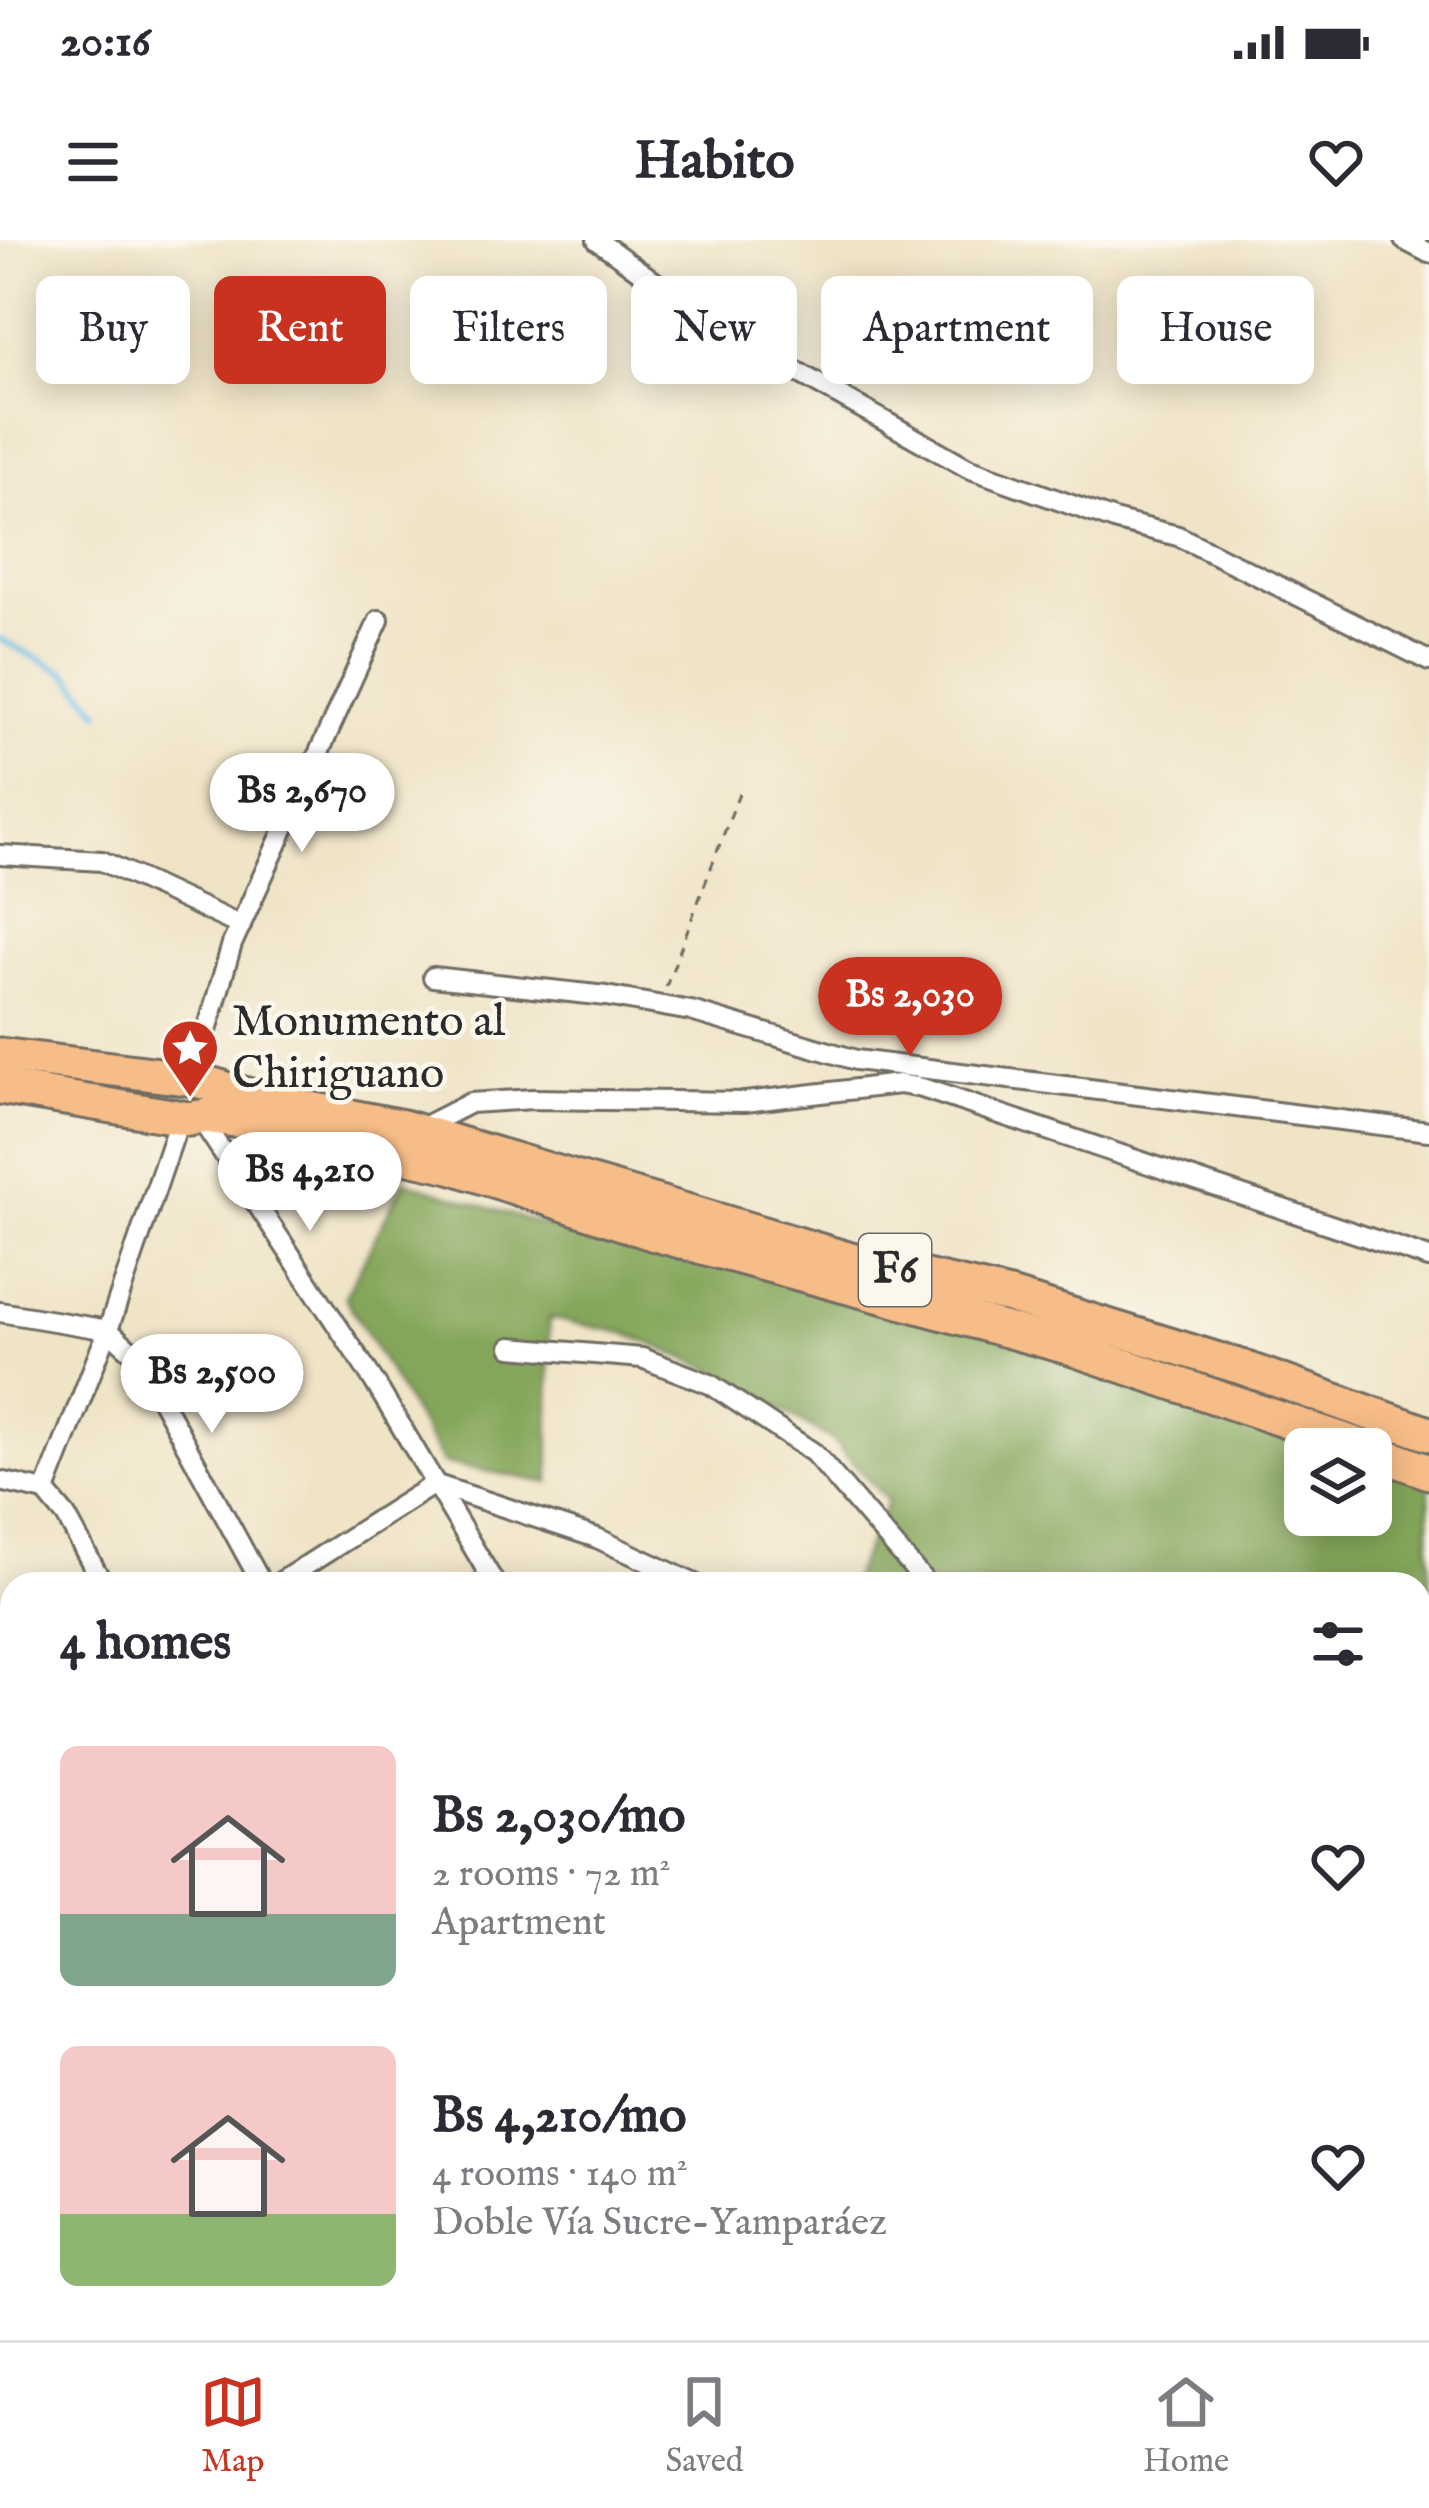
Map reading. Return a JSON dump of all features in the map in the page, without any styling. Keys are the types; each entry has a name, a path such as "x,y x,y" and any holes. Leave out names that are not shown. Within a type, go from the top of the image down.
{"highway":[{"name":"F6","path":"0,1055 189,1101 408,1143 1049,1307 1429,1433"},
{"name":"F6","path":"0,1088 189,1101"},
{"name":"F6","path":"408,1143 451,1166 655,1234 1068,1347 1308,1428"},
{"name":"F6","path":"1392,1458 1429,1472"}],"street":[{"path":"597,240 714,325 968,468 1117,521 1178,536 1429,661"},
{"path":"1404,240 1429,254"},
{"path":"45,1491 189,1101 241,926 379,620"},
{"path":"0,855 102,861 241,926"},
{"path":"433,977 659,1005 856,1060 1429,1130"},
{"path":"899,1084 907,1065"},
{"path":"408,1143 470,1103 533,1099 746,1102 899,1084 1429,1258"},
{"path":"189,1101 374,1381 487,1572"},
{"path":"0,1312 108,1330 138,1357 255,1572"},
{"path":"511,1347 641,1358 710,1384 814,1454 917,1572"},
{"path":"0,1481 45,1491 66,1516 96,1572"},
{"path":"297,1572 434,1484"},
{"path":"434,1484 597,1538 669,1572"}],"path":[{"path":"659,1005 740,791"}],"green space":[{"path":"404,1181 534,1222 679,1258 864,1294 1304,1428 1284,1428 1284,1536 1392,1536 1392,1455 1429,1466 1429,1572 855,1572 888,1501 831,1439 711,1369 625,1333 549,1318 550,1483 443,1463 345,1297"}],"waterway":[{"path":"0,639 68,674 100,712"}],"place":[{"name":"Monumento al Chiriguano","path":"190,1099"}]}
